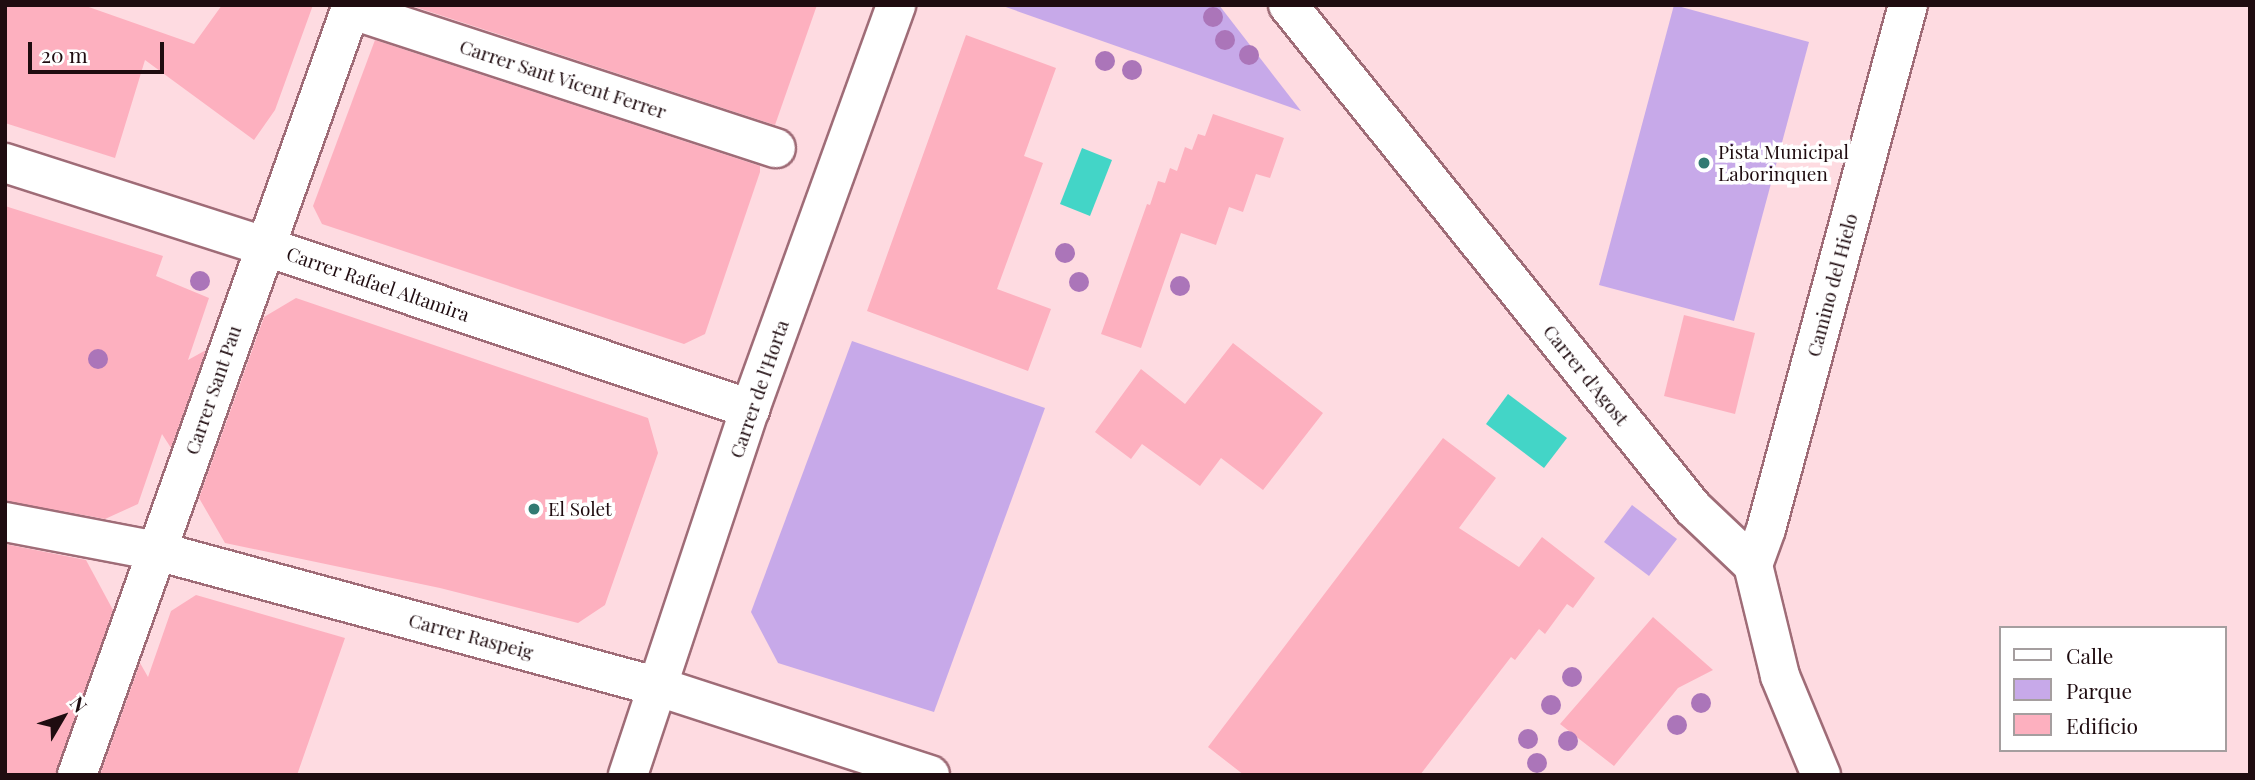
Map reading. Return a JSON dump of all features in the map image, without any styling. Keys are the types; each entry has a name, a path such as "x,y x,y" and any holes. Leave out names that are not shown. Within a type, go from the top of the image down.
{"street":[{"name":"Carrer de l'Horta","path":"628,775 750,410 896,5"},
{"name":"Carrer d'Agost","path":"1288,5 1693,508 1753,565"},
{"name":"Camino del Hielo","path":"1753,565 1766,529 1908,5"},
{"name":"Carrer Sant Vicent Ferrer","path":"351,7 776,148"},
{"name":"Carrer Sant Pau","path":"77,775 351,7"},
{"name":"Carrer Rafael Altamira","path":"5,163 264,246 750,410"},
{"name":"Carrer Raspeig","path":"5,522 157,551 659,687 850,762 930,775"},
{"path":"1753,565 1780,676 1821,775"}],"green space":[{"path":"1000,5 1219,5 1301,111"},
{"name":"Pista Municipal Laborinquen","path":"1674,5 1809,42 1734,321 1599,285"},
{"path":"852,341 1045,408 934,712 778,663 751,612"},
{"path":"1632,505 1677,539 1649,576 1604,542"}],"water":[{"path":"1082,148 1112,160 1090,216 1060,204"},
{"path":"1508,394 1567,438 1544,468 1486,424"}],"building":[{"path":"5,5 83,5 194,44 222,5 313,5 275,110 254,140 145,60 115,158 5,123"},
{"path":"409,5 817,5 775,125"},
{"path":"966,35 1056,68 1024,156 1043,163 997,289 1051,309 1028,371 867,311"},
{"path":"375,40 760,166 705,334 684,344 322,224 313,206"},
{"path":"1213,114 1284,138 1270,178 1256,174 1243,212 1229,207 1216,245 1181,233 1141,348 1101,334 1147,204 1150,205 1158,181 1165,183 1170,168 1177,171 1185,147 1192,150 1198,134 1205,136"},
{"path":"5,206 163,256 156,276 209,298 188,360 206,350 171,448 162,434 138,504 105,519 5,501"},
{"path":"296,298 648,418 658,453 605,605 578,623 440,588 225,543 199,498 264,317"},
{"path":"1684,315 1755,333 1735,414 1664,396"},
{"path":"1233,343 1323,413 1263,490 1221,458 1200,486 1142,444 1131,459 1095,432 1141,369 1185,404"},
{"path":"1443,438 1496,478 1459,528 1519,567 1542,537 1595,578 1573,608 1567,604 1545,634 1539,629 1515,660 1511,657 1420,775 1244,775 1208,747"},
{"path":"5,544 86,560 113,610 56,775 5,775"},
{"path":"196,595 345,638 297,775 100,775 140,663 148,677 171,611"},
{"path":"1653,617 1713,670 1678,688 1614,766 1560,724"}],"place":[{"name":"Pista Municipal Laborinquen","path":"1704,163"},
{"name":"El Solet","path":"534,509"}]}
